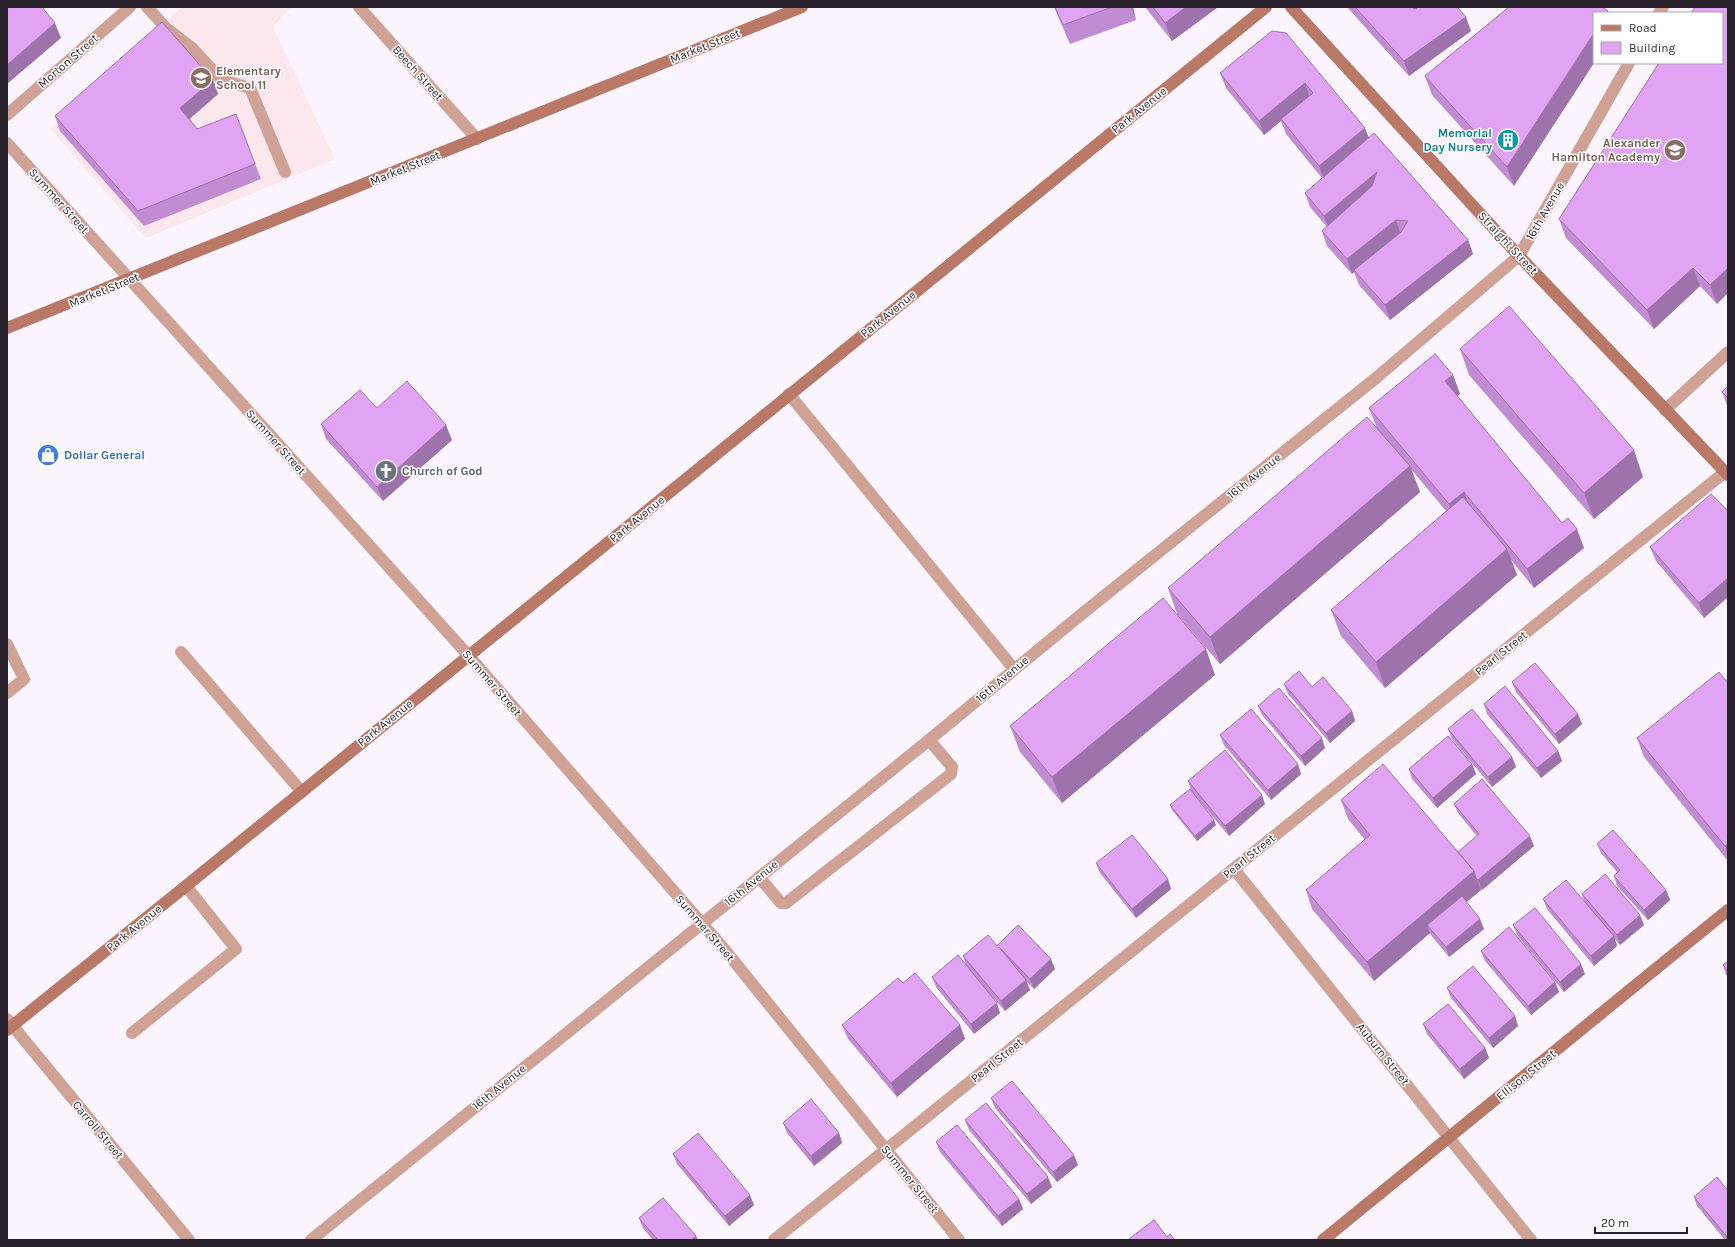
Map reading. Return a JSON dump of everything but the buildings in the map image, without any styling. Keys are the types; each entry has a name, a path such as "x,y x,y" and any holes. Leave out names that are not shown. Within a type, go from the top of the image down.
{"main road":[{"name":"Market Street","path":"7,328 802,7"},
{"name":"Park Avenue","path":"9,1025 186,886 1266,7"},
{"name":"Straight Street","path":"1291,7 1520,256 1726,474"},
{"name":"Ellison Street","path":"1323,1240 1728,910"}],"street":[{"name":"Morton Street","path":"7,115 130,7"},
{"path":"147,7 166,28 192,48 222,80 250,88 285,172"},
{"name":"Beech Street","path":"359,7 477,139"},
{"name":"16th Avenue","path":"311,1240 929,740 1014,669 1376,378 1520,256 1628,64"},
{"name":"Summer Street","path":"7,143 468,655 701,923 959,1240"},
{"path":"1666,410 1728,352"},
{"path":"790,394 1014,669"},
{"name":"Pearl Street","path":"774,1240 1726,474"},
{"path":"7,644 24,679 7,693"},
{"path":"181,652 302,792"},
{"path":"759,877 781,903 786,903 951,774 952,767 929,740"},
{"name":"Auburn Street","path":"1234,869 1532,1240"},
{"path":"132,1033 236,949 186,886"},
{"name":"Carroll Street","path":"9,1025 189,1240"}],"shaded area":[{"name":"Elementary School 11","path":"182,7 291,7 273,27 335,159 146,238 50,129"}],"place":[{"name":"Elementary School 11","path":"201,78"},
{"name":"Memorial Day Nursery","path":"1508,140"},
{"name":"Alexander Hamilton Academy","path":"1675,150"},
{"name":"Dollar General","path":"48,455"},
{"name":"Church of God","path":"386,471"}]}
